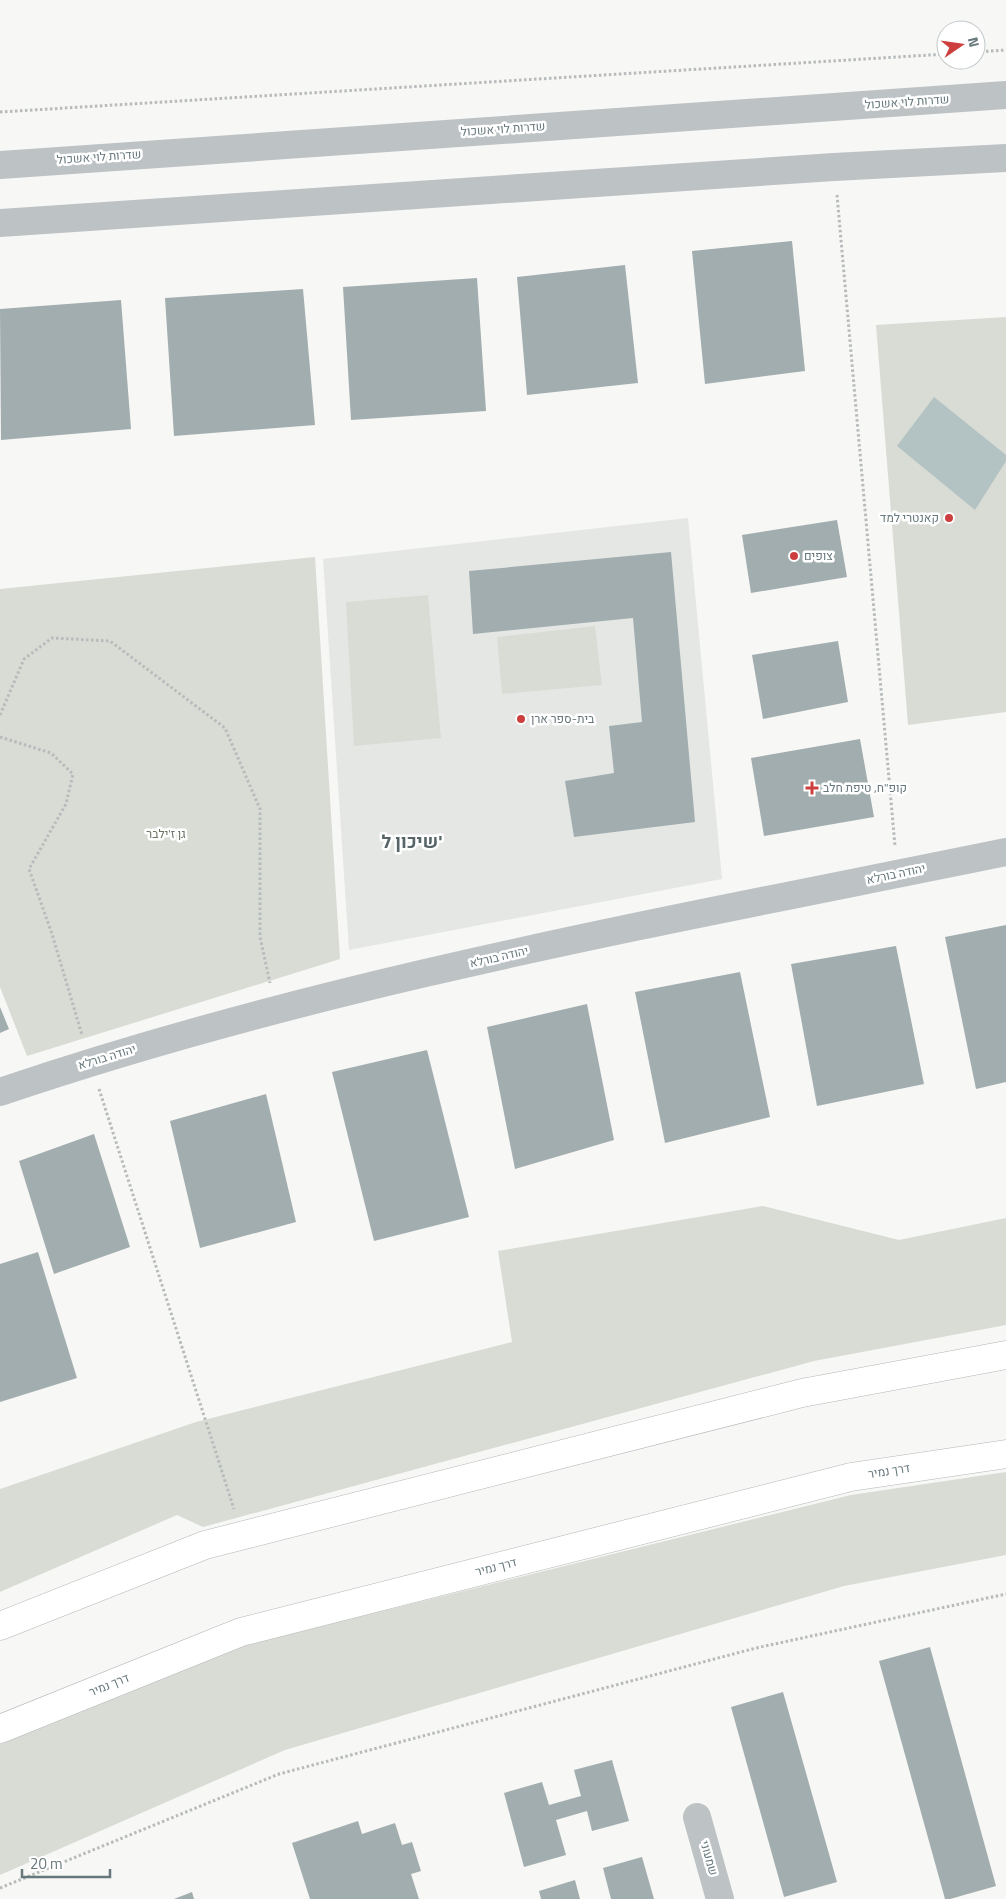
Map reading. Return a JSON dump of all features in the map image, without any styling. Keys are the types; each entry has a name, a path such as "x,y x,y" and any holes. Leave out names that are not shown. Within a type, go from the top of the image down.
{"highway":[{"path":"0,1626 204,1544 802,1394 1006,1355"},
{"name":"דרך נמיר","path":"0,1729 241,1632 851,1477 1006,1454"}],"street":[{"name":"שדרות לוי אשכול","path":"0,165 1006,95"},
{"path":"0,224 834,167 1006,158"},
{"name":"יהודה בורלא","path":"0,1092 90,1062 276,1008 550,945 1006,852"},
{"name":"שמעוני","path":"697,1817 720,1899"}],"path":[{"path":"986,51 1006,50"},
{"path":"0,112 936,55"},
{"path":"834,167 898,874"},
{"path":"0,714 24,659 52,638 110,641 225,728 260,809 260,936 276,1008"},
{"path":"0,737 51,753 73,774 66,804 29,869 52,934 90,1062 234,1509"},
{"path":"0,1888 279,1774 756,1648 1006,1594"}],"shaded area":[{"path":"934,397 1006,455 1006,461 975,510 897,446"},
{"name":"בית-ספר ארן","path":"688,518 722,879 349,950 323,559"}],"green space":[{"name":"קאנטרי למד","path":"1006,317 1006,712 908,725 876,325"},
{"name":"גן ז'ילבר","path":"315,557 340,959 27,1056 0,987 0,589"},
{"path":"428,595 441,738 354,746 346,602"},
{"path":"595,626 602,685 502,694 497,637"},
{"path":"763,1206 899,1240 1006,1218 1006,1325 814,1361 203,1527 177,1515 0,1592 0,1489 196,1422 512,1342 498,1251"},
{"path":"1006,1472 1006,1555 844,1586 285,1750 0,1875 0,1744 249,1644 851,1495"}],"building":[{"path":"792,241 805,371 705,384 692,251"},
{"path":"625,265 638,383 527,395 517,277"},
{"path":"477,278 486,411 351,420 343,287"},
{"path":"303,289 315,425 174,436 165,298"},
{"path":"121,300 131,429 1,440 0,309"},
{"name":"צופים","path":"837,520 847,577 751,593 742,535"},
{"path":"671,552 695,822 574,837 565,781 614,773 609,726 642,722 633,618 473,634 469,571"},
{"path":"838,641 848,702 763,719 752,655"},
{"name":"קופ\"ח, טיפת חלב","path":"860,739 874,817 764,836 751,758"},
{"path":"1006,925 1006,1082 976,1089 945,937"},
{"path":"896,946 924,1084 817,1106 791,964"},
{"path":"740,972 770,1117 665,1143 635,992"},
{"path":"587,1004 614,1140 515,1169 487,1027"},
{"path":"0,1007 9,1029 0,1033"},
{"path":"427,1050 469,1217 374,1241 332,1072"},
{"path":"266,1094 296,1222 200,1248 170,1121"},
{"path":"94,1134 130,1247 54,1274 19,1161"},
{"path":"38,1252 77,1378 0,1402 0,1264"},
{"path":"930,1647 996,1886 950,1899 945,1899 879,1661"},
{"path":"783,1692 837,1882 784,1897 731,1707"},
{"path":"612,1760 629,1821 592,1831 587,1811 556,1820 566,1855 524,1867 504,1793 542,1782 549,1805 581,1796 574,1770"},
{"path":"358,1821 362,1834 395,1823 402,1845 412,1842 421,1871 411,1874 419,1899 310,1899 292,1843"},
{"path":"642,1857 654,1899 611,1899 603,1868"},
{"path":"575,1880 580,1899 541,1899 539,1891"},
{"path":"192,1892 194,1899 174,1899"}],"place":[{"name":"קאנטרי למד","path":"949,518"},
{"name":"צופים","path":"794,556"},
{"name":"בית-ספר ארן","path":"521,719"},
{"name":"קופ\"ח, טיפת חלב","path":"812,788"}],"district":[{"name":"שיכון ל'","path":"412,842"}]}
